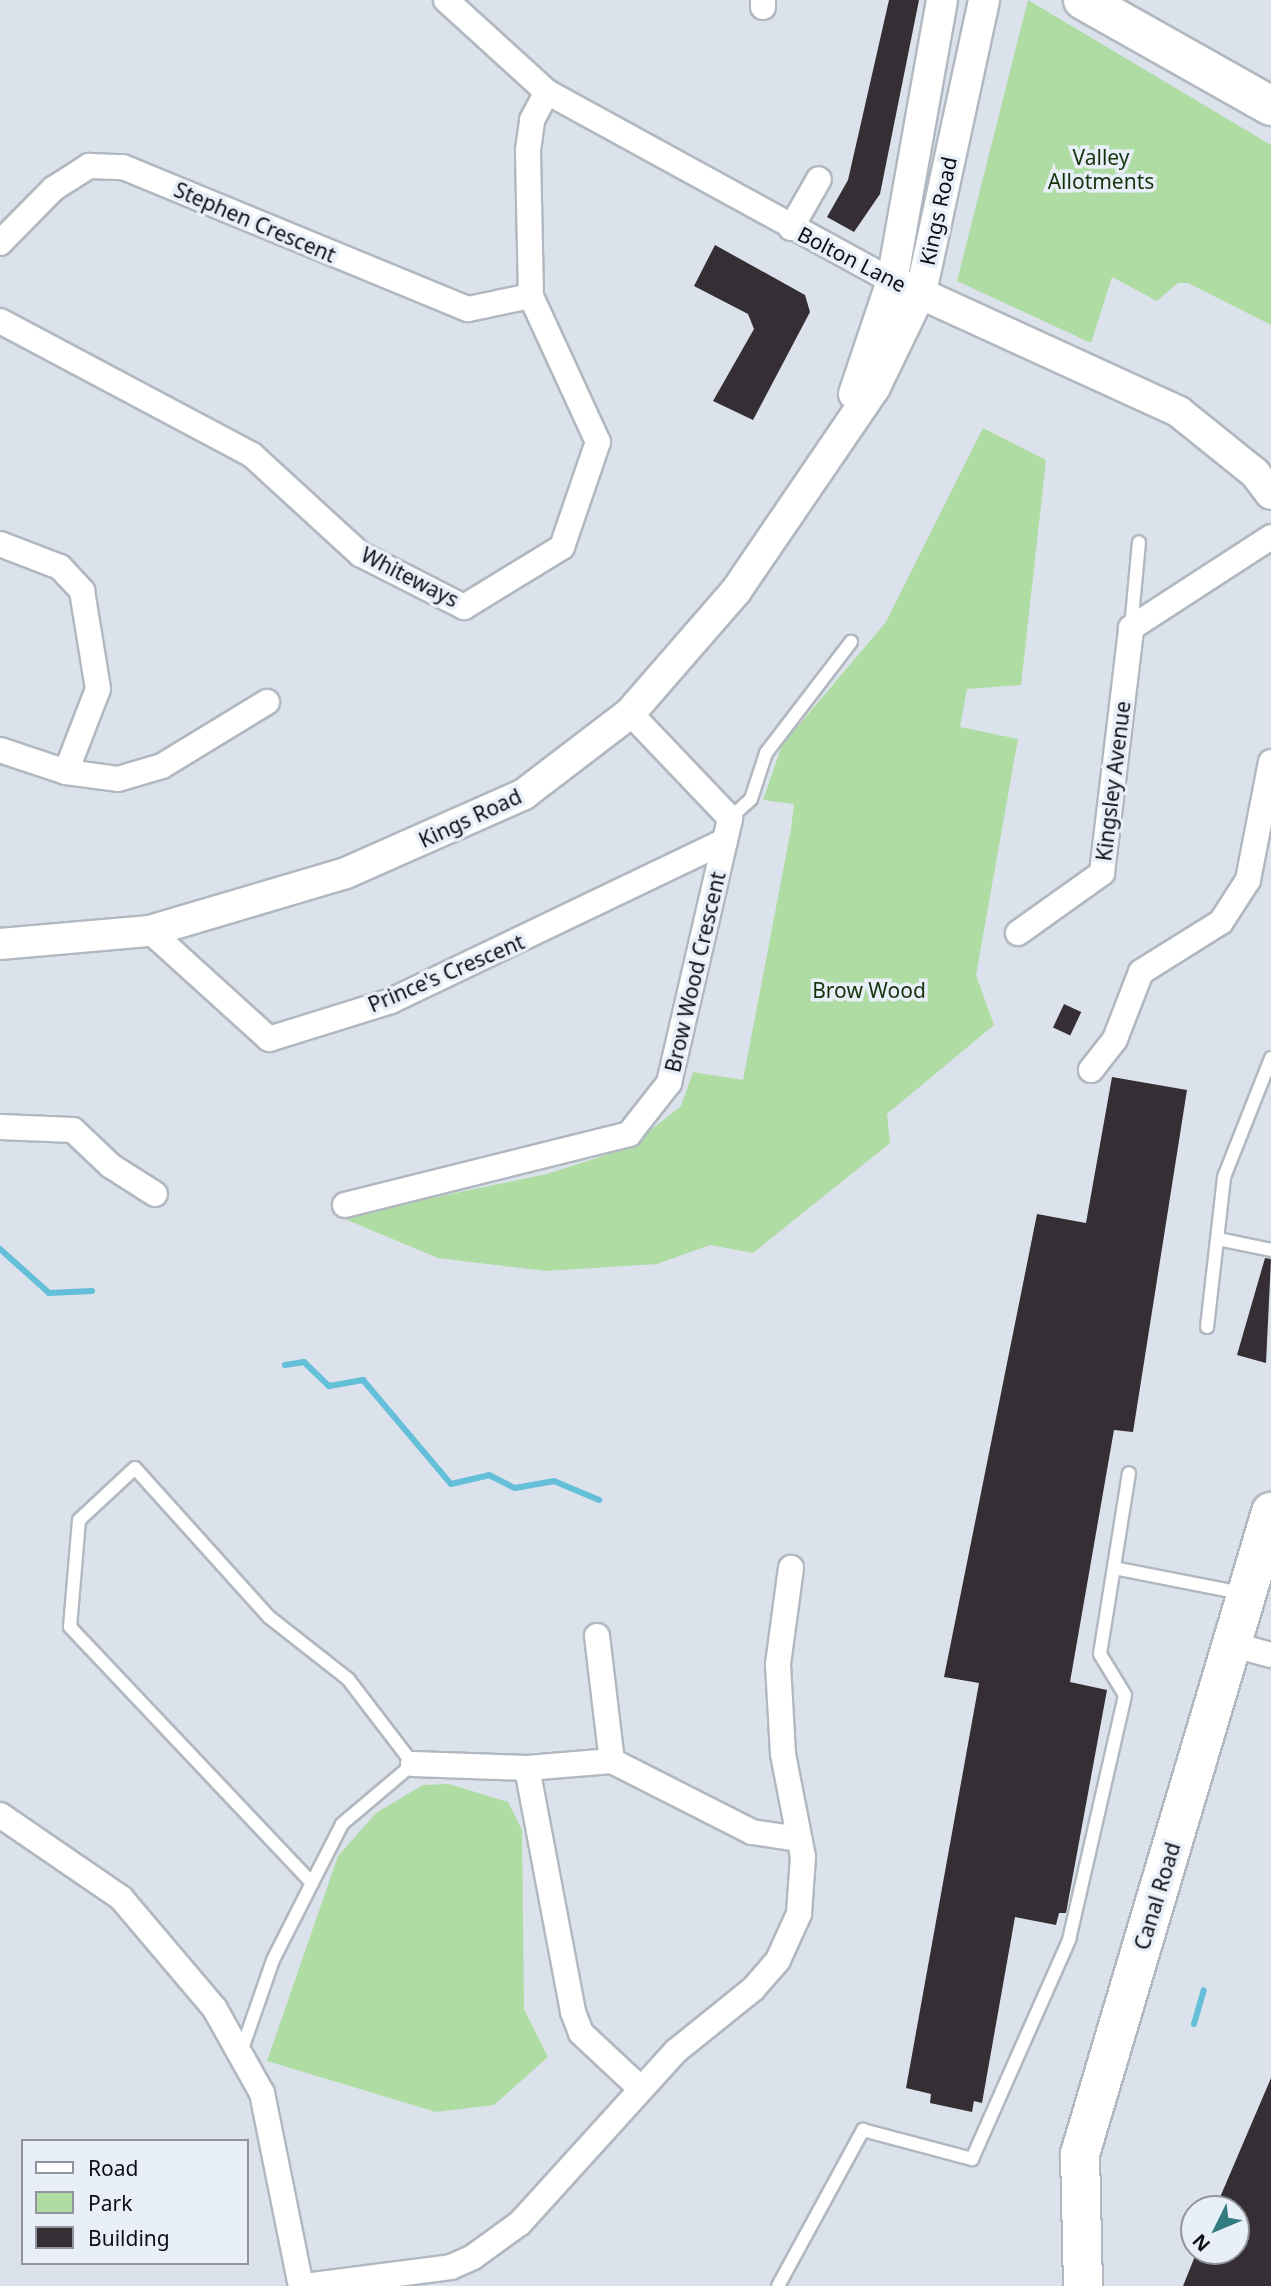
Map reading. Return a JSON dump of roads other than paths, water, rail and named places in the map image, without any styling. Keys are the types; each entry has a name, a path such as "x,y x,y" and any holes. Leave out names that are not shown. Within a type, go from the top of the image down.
{"main road":[{"path":"1083,0 1271,106"},
{"name":"Canal Road","path":"1083,2286 1080,2154 1231,1644 1249,1594 1271,1512"}],"street":[{"name":"Bolton Lane","path":"446,0 547,92 892,281 1179,412 1255,473 1271,494"},
{"name":"Kings Road","path":"836,444 892,281 942,0"},
{"name":"Kings Road","path":"0,944 150,931 346,873 524,794 630,713 736,591 875,387 921,292 984,0"},
{"name":"Whiteways","path":"0,321 252,455 360,554 464,607 562,547 598,442 531,296 528,150 532,120 547,92"},
{"name":"Stephen Crescent","path":"0,243 52,189 89,166 123,167 468,309 531,296"},
{"path":"791,228 818,179"},
{"path":"1131,628 1271,537"},
{"path":"0,544 60,567 82,592 98,689 66,772"},
{"name":"Kingsley Avenue","path":"1018,933 1102,873 1131,628"},
{"path":"0,750 66,772 118,779 162,766 267,702"},
{"path":"630,713 728,830"},
{"path":"1091,1070 1115,1039 1141,972 1221,922 1248,880 1271,762"},
{"name":"Prince's Crescent","path":"150,931 268,1039 391,1001 728,830"},
{"name":"Brow Wood Crescent","path":"345,1205 629,1134 669,1083 728,830"},
{"path":"0,1127 73,1130 111,1166 155,1194"},
{"path":"0,1815 121,1898 169,1949 242,2052 262,2092 303,2286 452,2267 473,2257 520,2223 641,2089 778,1960 799,1914 799,1839 783,1754 778,1664 791,1568"},
{"path":"597,1636 612,1760"},
{"path":"1231,1644 1271,1655"},
{"path":"413,1764 527,1768 612,1760 752,1832 799,1839"},
{"path":"527,1768 573,2012 581,2033 641,2089"}],"lane":[{"name":"Kingsley Avenue","path":"1131,628 1139,542"},
{"path":"728,830 751,799 766,752 851,642"},
{"path":"1207,1327 1224,1177 1271,1058"},
{"path":"1218,1238 1271,1250"},
{"path":"242,2052 273,1960 342,1824 413,1764 348,1679 269,1617 135,1468 79,1520 69,1627 312,1883"},
{"path":"778,2286 863,2130 972,2159 1069,1940 1125,1695 1100,1654 1129,1473"},
{"path":"1114,1568 1249,1594"}],"waterway":[{"path":"0,1249 49,1293 92,1291"},
{"path":"285,1365 304,1362 329,1386 363,1380 451,1484 489,1475 515,1488 554,1481 599,1500"},
{"path":"1194,2024 1204,1990"}],"park label":[{"name":"Valley Allotments","path":"1101,169"},
{"name":"Brow Wood","path":"869,990"}]}
